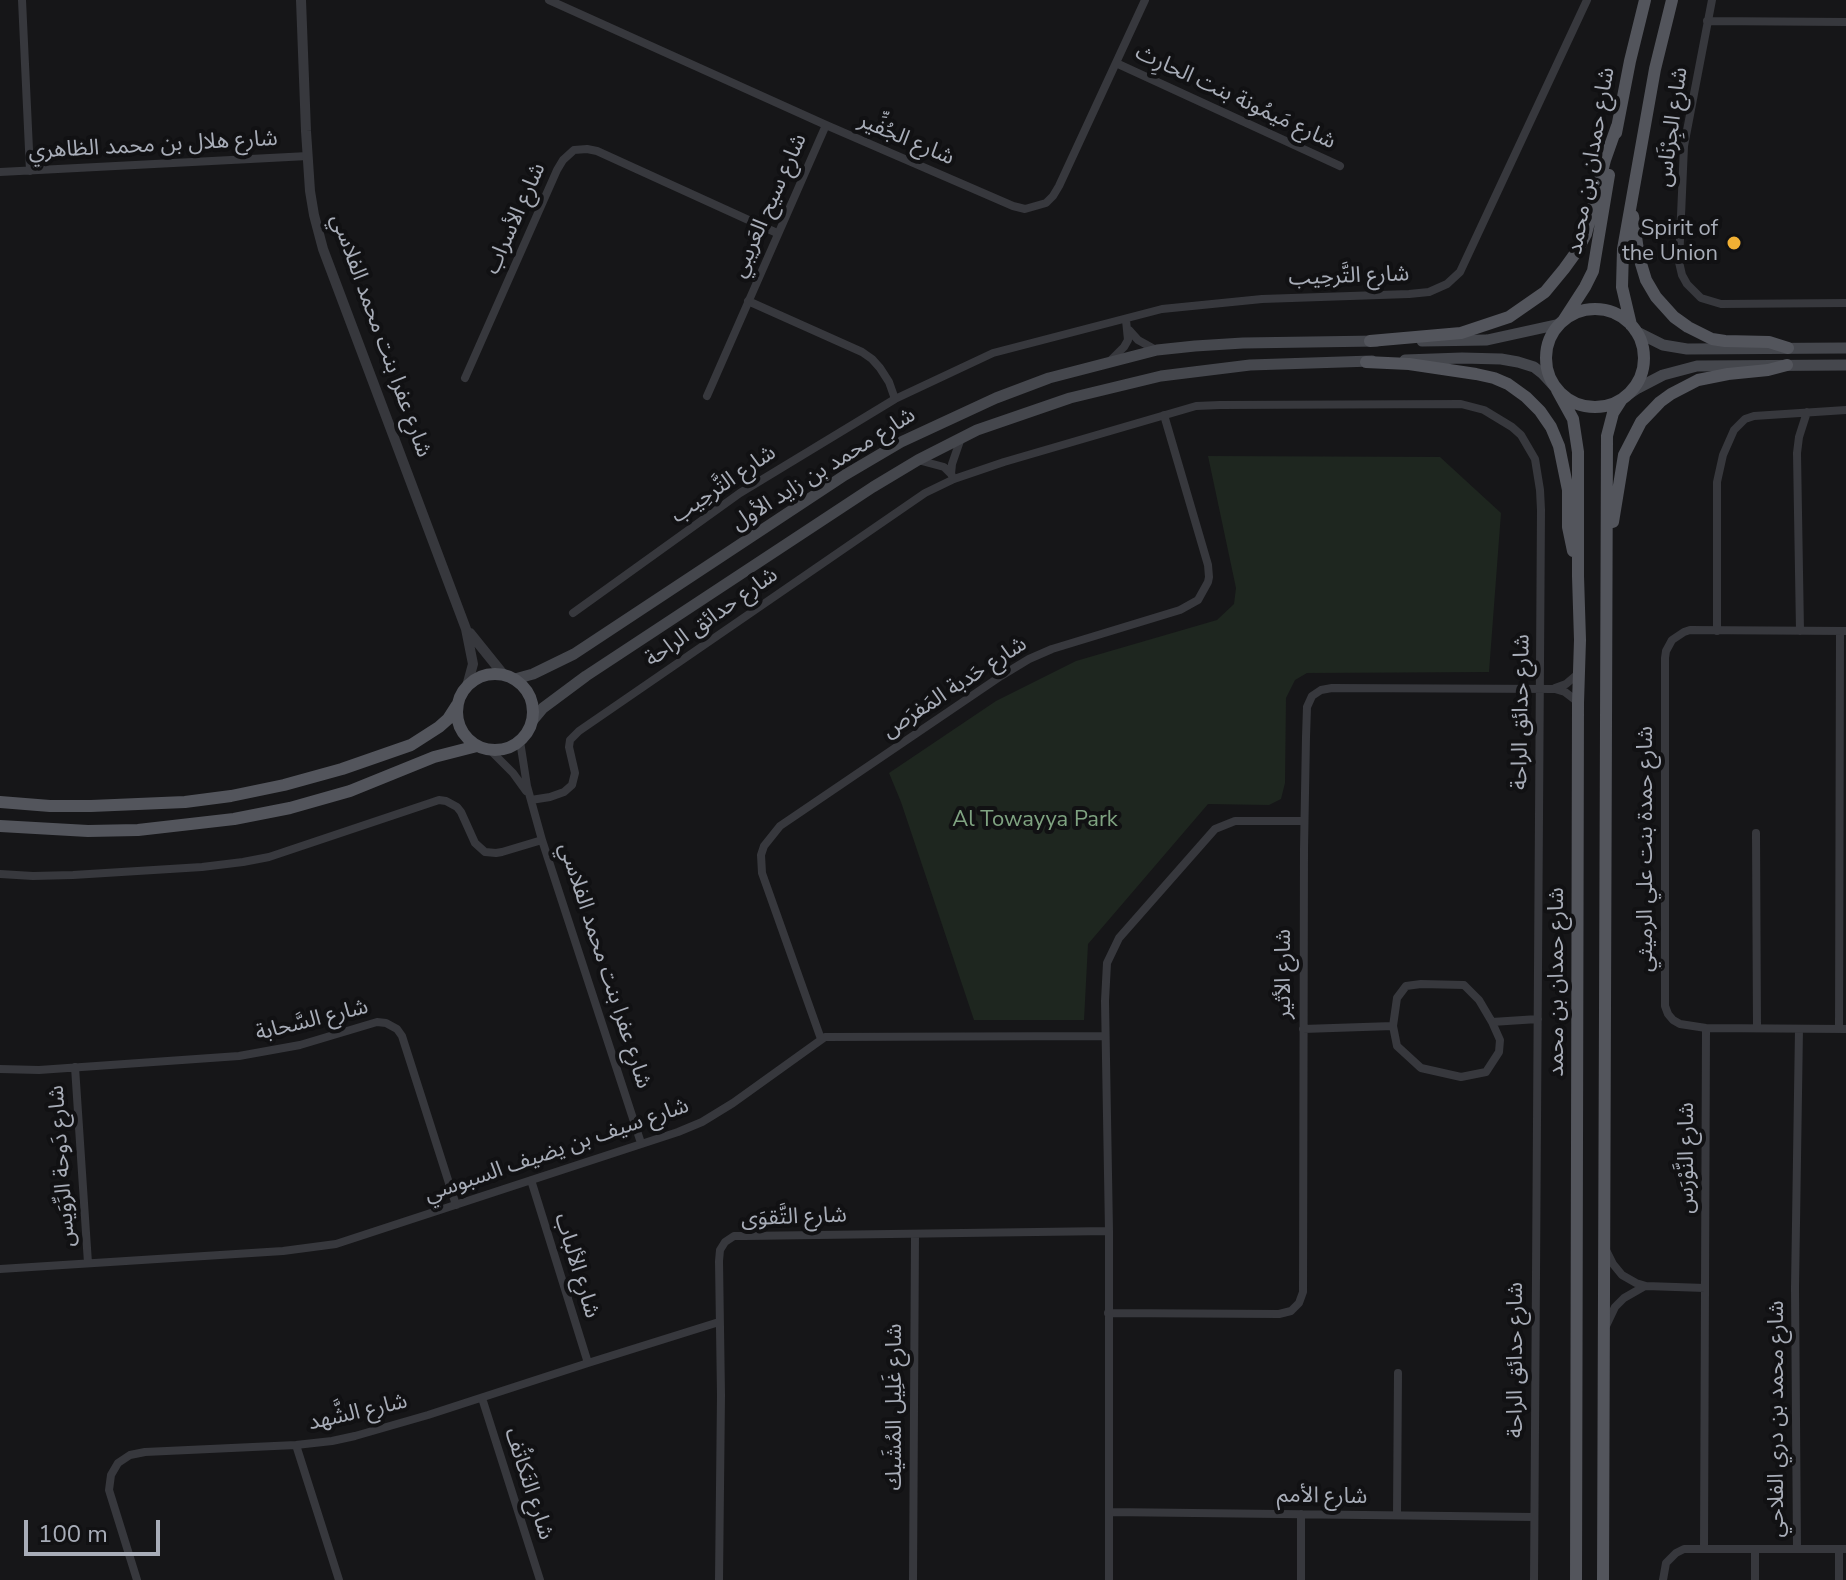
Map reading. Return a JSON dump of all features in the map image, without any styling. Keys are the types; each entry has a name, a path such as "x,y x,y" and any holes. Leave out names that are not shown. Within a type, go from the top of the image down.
{"main road":[{"name":"شارع حمدان بن محمد","path":"1633,328 1622,280 1623,249 1655,69 1672,0"},
{"name":"شارع حمدان بن محمد","path":"1561,322 1593,271 1642,1"},
{"path":"1370,341 1461,333 1509,317 1545,292 1571,260 1586,234 1617,126"},
{"path":"1631,202 1639,257 1646,280 1674,317 1712,339 1769,342 1788,348"},
{"path":"1846,348 1674,348 1633,328 1612,312 1595,309 1578,312 1561,322 1546,350 1546,366 1556,388 1571,401 1588,407 1606,406 1663,375 1697,366 1846,365"},
{"name":"شارع محمد بن زايد الأول","path":"509,677 533,674 574,654 845,475 901,442 996,398 1049,378 1157,350 1243,343 1487,340 1561,322"},
{"path":"1603,1580 1607,436 1610,421 1634,387 1643,364 1643,351 1633,328"},
{"name":"شارع محمد بن زايد الأول","path":"533,720 543,708 586,676 918,460 961,437 1028,411 1161,376 1250,365 1501,359 1534,367 1556,388"},
{"path":"1366,362 1409,364 1494,378 1508,384 1540,411 1551,427 1564,466 1569,535 1578,576"},
{"path":"1606,581 1621,466 1633,434 1649,412 1671,394 1698,380 1787,365"},
{"name":"شارع حمدان بن محمد","path":"1556,388 1573,419 1578,441 1576,1580"},
{"path":"0,802 91,806 185,802 231,796 342,769 411,745 448,719 467,686 477,678 490,674 509,677 524,687 531,697 533,720 520,741 511,747 501,750 483,748 434,757 350,791 290,808 186,826 125,830 0,826"},
{"path":"457,705 461,729 467,738 483,748"}],"street":[{"path":"22,0 30,171"},
{"name":"شارع عفرا بنت محمد الفلاسي","path":"301,0 310,191 314,215 323,249 466,629 473,664 467,686"},
{"name":"شارع الجُفِّير","path":"549,0 826,125 1025,209 1046,203 1059,186 1145,0"},
{"name":"شارع التَّرحِيب","path":"573,613 740,493 895,399 993,353 1127,325 1162,309 1262,299 1419,293 1447,284 1460,272 1587,0"},
{"name":"شارع الجِرْنَاس","path":"1712,0 1684,146 1679,262 1682,275 1701,298 1721,304 1846,303"},
{"path":"1707,21 1846,22"},
{"name":"شارع مَيمُونة بنت الحارِث","path":"1116,63 1340,166"},
{"name":"شارع سيح العَريبي","path":"707,396 826,125"},
{"name":"شارع الأسراب","path":"465,378 557,170 574,150 597,151 777,233"},
{"name":"شارع هلال بن محمد الظاهري","path":"0,172 308,156"},
{"name":"شارع سيح العَريبي","path":"748,301 862,352 880,368 895,399"},
{"path":"1127,325 1138,340 1157,350"},
{"path":"1108,363 1128,340 1127,325"},
{"name":"شارع حدائق الراحة","path":"531,800 564,792 572,785 575,773 569,747 570,740 579,731 952,476 1196,406 1461,404 1484,410 1512,427 1531,451 1538,469 1540,490 1534,1580"},
{"path":"1717,631 1717,482 1720,464 1737,426 1750,417 1846,410"},
{"path":"1800,631 1797,453 1807,412"},
{"name":"شارع حَدبة المَفرَص","path":"821,1039 762,873 764,846 780,826 1029,659 1052,649 1180,610 1198,600 1209,577 1208,565 1164,415"},
{"path":"952,476 954,455 961,437"},
{"path":"918,460 944,467 952,476"},
{"name":"شارع عفرا بنت محمد الفلاسي","path":"466,629 509,677"},
{"name":"شارع حمدة بنت علي الرميثي","path":"1690,630 1800,631 1843,631 1842,1029 1706,1028 1680,1024 1673,1020 1665,1006 1665,658 1668,645 1677,635 1690,630"},
{"path":"1555,689 1579,673"},
{"name":"شارع الأثير","path":"1108,1313 1279,1314 1291,1311 1299,1303 1303,1292 1304,821 1307,707 1312,696 1321,690 1540,688 1565,692 1578,703"},
{"name":"شارع عفرا بنت محمد الفلاسي","path":"520,741 524,771 542,840 641,1143"},
{"name":"شارع عفرا بنت محمد الفلاسي","path":"483,748 513,773 531,800"},
{"path":"0,874 73,875 243,862 269,857 439,800 457,807 475,843 485,852 502,852 542,840"},
{"path":"1109,1580 1107,963 1119,938 1215,829 1235,821 1304,821"},
{"path":"1756,833 1757,1028"},
{"path":"1421,984 1464,985 1479,1000 1492,1022 1500,1040 1499,1052 1486,1072 1461,1077 1421,1068 1397,1046 1393,1026 1397,998 1406,986 1421,984"},
{"path":"1492,1022 1538,1019"},
{"name":"شارع السَّحابة","path":"0,1069 39,1070 254,1054 300,1045 377,1022 386,1023 402,1036 456,1205"},
{"path":"1303,1029 1393,1026"},
{"name":"شارع النَّوْرَس","path":"1704,1548 1706,1028"},
{"name":"شارع محمد بن دري الفلاحي","path":"1797,1549 1795,1288 1799,1029"},
{"path":"821,1039 1105,1036"},
{"name":"شارع سيف بن يضيف السبوسي","path":"0,1269 311,1249 361,1237 702,1122 821,1039"},
{"name":"شارع دَوحة الرِّوَيس","path":"75,1067 88,1263"},
{"name":"شارع الألباب","path":"531,1180 588,1363"},
{"name":"شارع التَّقوَى","path":"719,1580 720,1250 725,1242 734,1236 1109,1231"},
{"name":"شارع غَلِيل المُشَيك","path":"913,1580 915,1235"},
{"path":"1605,1246 1622,1275 1636,1283 1705,1288"},
{"path":"1604,1331 1615,1307 1624,1298 1646,1286"},
{"name":"شارع الشَّهد","path":"137,1580 109,1490 111,1475 118,1463 130,1455 296,1445 355,1436 719,1322"},
{"path":"1397,1515 1398,1373"},
{"name":"شارع التَكاتُف","path":"482,1398 540,1580"},
{"path":"296,1445 339,1580"},
{"name":"شارع الأمم","path":"1109,1512 1534,1517"},
{"path":"1301,1514 1301,1580"},
{"name":"شارع محمد بن دري الفلاحي","path":"1663,1580 1664,1569 1672,1556 1684,1549 1704,1548 1843,1549 1839,1580"},
{"name":"شارع محمد بن دري الفلاحي","path":"1755,1549 1755,1580"}],"green space":[{"name":"Al Towayya Park","path":"1208,456 1440,457 1501,513 1489,672 1307,673 1295,680 1286,698 1285,783 1281,799 1269,805 1208,804 1088,944 1084,1020 974,1020 889,773 996,701 1076,661 1217,620 1234,604 1236,588"}],"place":[{"name":"Spirit of the Union","path":"1734,243"}]}
